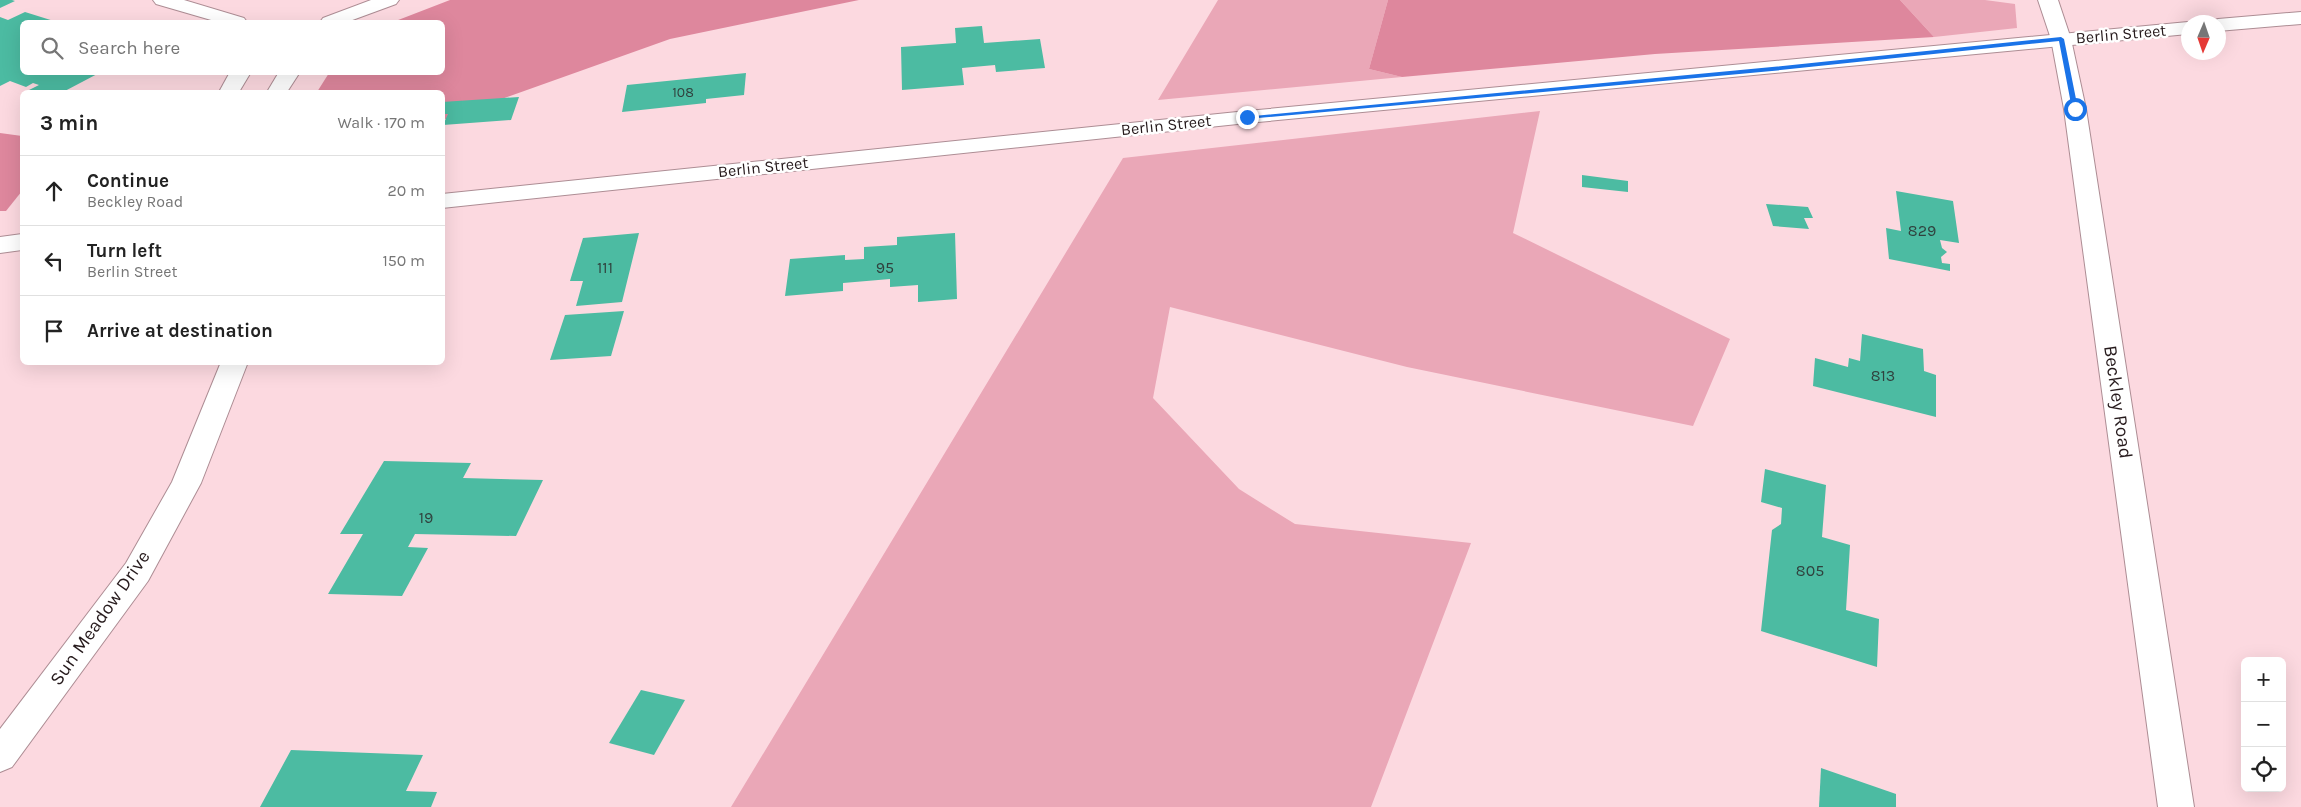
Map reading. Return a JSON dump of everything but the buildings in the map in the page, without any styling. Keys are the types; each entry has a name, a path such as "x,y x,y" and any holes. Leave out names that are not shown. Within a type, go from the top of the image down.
{"street":[{"path":"163,0 231,20"},
{"path":"335,20 390,0"},
{"name":"Beckley Road","path":"2048,0 2061,39 2082,157 2176,807"},
{"path":"2226,24 2301,18"},
{"name":"Berlin Street","path":"445,201 1209,120 1772,69 2181,29"},
{"path":"230,90 240,75"},
{"path":"278,90 288,75"},
{"path":"0,244 20,242"},
{"name":"Sun Meadow Drive","path":"0,756 137,572 186,483 234,365"}],"shaded area":[{"path":"450,0 859,0 670,39 445,119 445,90 318,90 328,75 445,75 445,20 398,20"},
{"path":"1218,0 1388,0 1369,69 1402,77 1158,100"},
{"path":"1388,0 1900,0 1934,37 1655,54 1402,77 1369,69"},
{"path":"1900,0 1985,0 2015,4 2017,28 1934,37"},
{"path":"1540,111 1513,233 1730,339 1693,426 1407,367 1170,307 1153,398 1239,489 1295,524 1471,543 1371,807 731,807 1123,158"},
{"path":"0,133 20,136 20,194 6,211 0,211"}],"route":[{"path":"1247,117 1772,69 2061,39 2075,109"}]}
